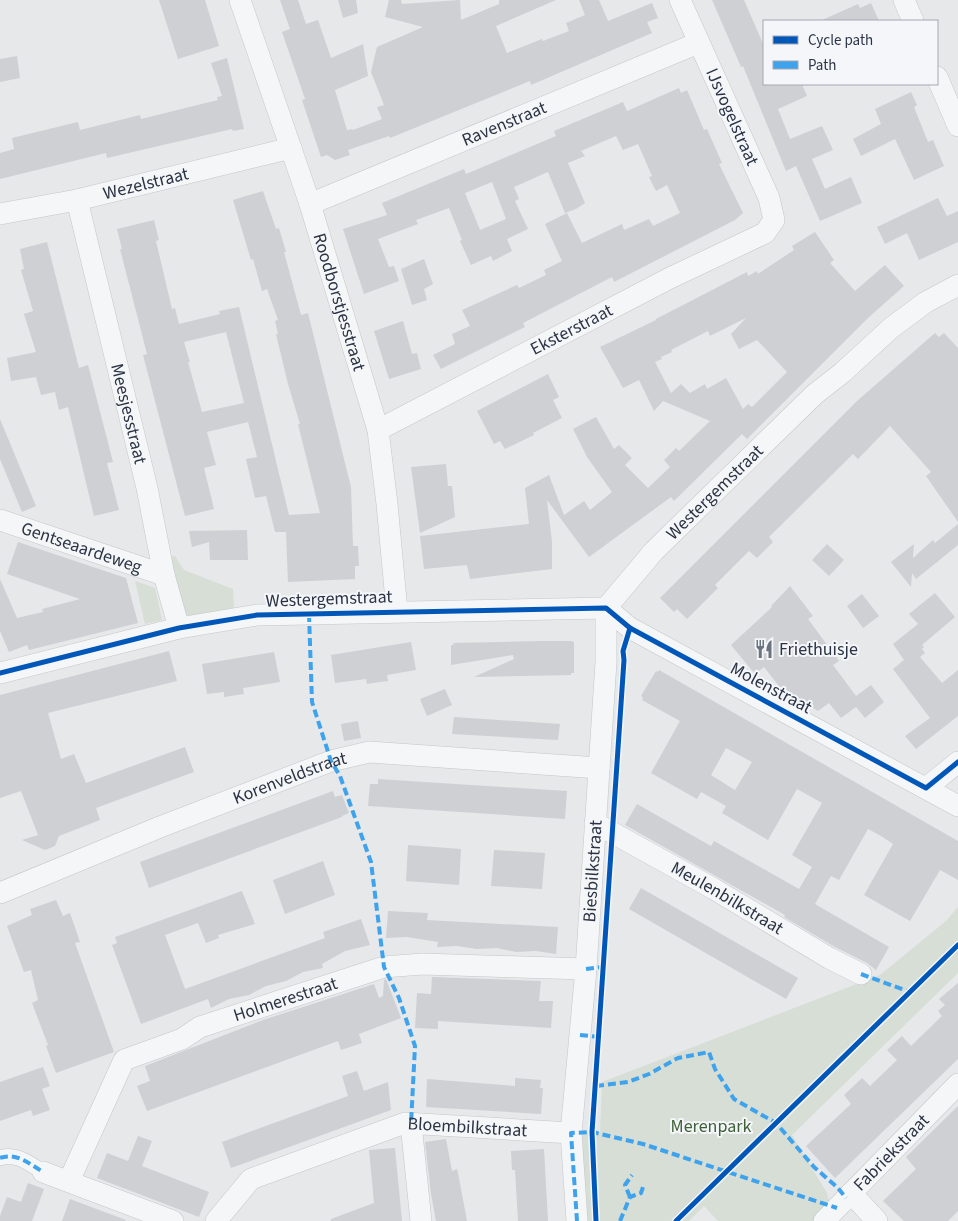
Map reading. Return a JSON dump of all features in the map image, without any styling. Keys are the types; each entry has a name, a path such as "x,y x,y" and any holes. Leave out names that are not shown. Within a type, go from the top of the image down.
{"street":[{"name":"Roodborstjesstraat","path":"240,0 310,204 378,430 397,611"},
{"name":"IJsvogelstraat","path":"680,0 769,198 774,220 765,234"},
{"path":"904,0 913,20"},
{"name":"Ravenstraat","path":"310,204 698,43"},
{"path":"938,78 958,126"},
{"name":"Wezelstraat","path":"0,214 77,200 291,148"},
{"name":"Meesjesstraat","path":"77,200 147,488 164,575 179,628"},
{"name":"Eksterstraat","path":"378,430 670,278 765,234"},
{"name":"Westergemstraat","path":"0,673 179,628 257,615 606,608 654,551 815,394 842,373 891,328 926,302 958,285"},
{"name":"Gentseaardeweg","path":"0,520 164,575"},
{"name":"Biesbilkstraat","path":"571,1133 586,969 607,634 606,608"},
{"name":"Molenstraat","path":"606,608 630,628 958,806"},
{"name":"Korenveldstraat","path":"0,893 160,827 331,761 369,752 599,768"},
{"path":"926,788 958,762"},
{"name":"Meulenbilkstraat","path":"595,823 714,889 829,958 861,974"},
{"name":"Holmerestraat","path":"69,1181 124,1060 182,1039 200,1027 384,966 450,965 586,969"},
{"name":"Fabriekstraat","path":"824,1221 958,1084"},
{"name":"Bloembilkstraat","path":"216,1221 251,1179 405,1123 571,1133"},
{"path":"411,1124 421,1221"},
{"path":"571,1133 577,1221"},
{"path":"0,1158 6,1156 22,1158 43,1172 174,1221"},
{"path":"851,1193 877,1221"}],"green space":[{"path":"175,556 184,570 233,589 234,610 191,617 183,612 170,557"},
{"path":"135,581 155,588 162,620 145,624"},
{"name":"Merenpark","path":"958,907 958,973 792,1135 827,1193 834,1221 718,1221 704,1206 689,1221 586,1221 582,1132 600,1132 602,1082 880,975 946,921"}],"building":[{"path":"159,0 205,0 219,46 178,59"},
{"path":"280,0 298,0 306,24 318,20 331,58 363,44 368,76 335,90 347,130 353,130 382,119 377,107 384,105 371,72 377,47 423,27 385,17 389,0 401,0 402,4 460,0 461,20 499,4 499,0 556,0 496,26 507,53 569,31 566,23 585,15 579,0 599,0 608,21 652,3 658,18 647,22 652,33 531,85 530,81 390,138 389,136 348,150 350,155 335,160 327,155 321,157 302,100 305,99 282,32 290,29"},
{"path":"338,0 356,0 358,13 343,18"},
{"path":"712,0 744,0 763,44 763,85 802,85 807,96 778,109 790,139 822,126 833,150 812,159 825,189 851,177 862,203 820,221 796,166 786,171 743,66 741,67"},
{"path":"871,3 879,20 822,20 858,4 860,8"},
{"path":"17,56 20,78 0,82 0,59"},
{"path":"227,58 244,129 233,131 232,129 107,158 106,153 0,179 0,153 14,149 12,138 78,122 80,130 140,115 141,119 218,100 217,97 222,96 211,63"},
{"path":"679,88 681,93 687,90 704,130 707,129 722,163 719,164 743,213 735,220 614,282 612,277 523,323 525,327 441,369 433,355 455,344 452,334 470,326 462,310 517,285 519,288 546,275 544,270 562,261 545,224 567,213 582,243 622,224 624,230 649,219 653,226 680,213 667,185 656,191 649,177 652,176 638,144 623,150 616,136 581,151 585,156 568,163 585,203 576,209 565,213 548,172 514,187 519,199 515,201 528,229 507,239 512,251 493,261 491,256 471,265 460,241 462,240 449,208 416,220 418,224 378,239 389,267 394,266 399,281 364,294 343,229 387,215 382,203 464,169 466,174 556,136 554,131 623,102 627,111","holes":["492,182 506,219 480,230 465,193"]},
{"path":"911,92 917,105 914,107 928,142 933,140 944,166 914,180 895,139 861,156 853,139 881,124 875,109"},
{"path":"263,191 276,229 279,228 301,315 308,313 351,487 353,546 358,546 359,566 355,566 355,579 288,582 286,532 275,532 266,496 255,498 246,459 257,457 248,422 207,432 216,465 204,468 214,509 185,516 143,355 147,354 120,249 122,249 117,229 154,220 159,240 156,241 172,309 175,308 179,324 220,314 219,311 239,307 289,515 320,513 298,424 300,424 276,334 278,334 275,321 278,320 267,289 262,291 233,200","holes":["226,332 244,403 202,412 184,342"]},
{"path":"938,198 947,216 958,211 958,242 919,260 907,233 885,244 877,227"},
{"path":"815,232 834,260 830,263 855,291 885,265 904,286 868,318 747,439 742,434 674,501 671,497 589,557 547,500 552,542 552,569 470,579 467,565 424,569 420,536 529,524 525,488 549,475 564,515 584,501 590,510 612,492 587,457 573,429 596,417 614,449 619,445 632,458 625,465 648,488 670,467 664,460 676,448 679,451 710,421 663,401 654,411 639,380 623,388 600,347 747,272 748,276 757,271 758,274 794,250 792,246","holes":["746,318 731,334 739,349 757,340 787,372 752,407 748,404 743,409 726,378 707,389 705,384 690,393 681,384 671,393 655,362 672,352 671,350 708,331 710,336"]},
{"path":"47,242 79,368 88,365 113,462 107,463 119,510 94,516 68,407 59,410 55,392 41,395 36,377 11,381 7,358 36,352 24,314 33,311 21,270 24,269 20,249"},
{"path":"424,259 433,284 424,289 427,300 412,305 401,269"},
{"path":"403,321 412,354 417,353 421,369 389,379 374,331"},
{"path":"935,333 939,337 944,333 958,348 958,522 926,476 931,472 890,426 858,459 853,454 769,537 773,542 757,558 749,551 715,585 718,588 687,619 677,609 674,612 660,598 857,401"},
{"path":"548,374 559,397 553,400 562,418 533,433 534,435 505,449 500,441 494,444 477,411"},
{"path":"0,419 36,506 22,512 0,459"},
{"path":"446,464 448,486 452,486 455,517 420,533 411,467"},
{"path":"958,524 958,545 916,579 912,573 911,587 891,562 914,544 913,558 933,540 935,543"},
{"path":"247,530 248,560 210,560 209,542 192,547 189,531"},
{"path":"18,542 126,578 138,623 29,650 27,645 9,652 0,631 0,579 17,618 43,612 42,609 80,599 7,574"},
{"path":"827,544 844,560 829,576 812,560"},
{"path":"790,586 813,616 808,619 839,661 833,665 856,696 871,685 884,702 865,718 856,707 841,718 829,703 818,711 782,690 764,667 755,674 731,645 772,607"},
{"path":"935,593 955,617 922,645 925,653 920,657 942,683 958,670 958,716 916,749 905,736 930,718 893,669 904,660 893,644 918,624 909,614"},
{"path":"862,594 879,616 863,628 847,606"},
{"path":"411,642 416,670 387,675 388,681 367,684 366,679 335,683 331,655"},
{"path":"574,642 574,673 571,673 571,675 474,677 514,659 513,655 451,665 451,645 454,645 453,643"},
{"path":"169,651 177,681 48,713 61,759 74,754 86,783 185,747 194,772 96,808 100,820 59,836 55,846 45,850 22,840 38,835 21,791 0,798 0,695"},
{"path":"274,652 280,682 243,688 244,694 224,697 224,692 207,694 202,664"},
{"path":"659,670 958,841 958,880 940,870 910,921 864,895 893,844 881,836 868,829 839,880 831,876 815,904 889,947 876,970 867,963 835,947 784,917 785,915 625,825 637,804 711,846 714,841 799,889 812,867 792,855 822,803 797,789 768,840 722,813 726,806 701,792 697,799 651,773 680,721 642,700 641,696 656,671 658,672","holes":["726,748 752,762 735,790 711,775"]},
{"path":"445,689 452,705 427,716 420,699"},
{"path":"454,717 560,724 558,740 452,734"},
{"path":"358,721 361,738 344,741 341,724"},
{"path":"378,779 567,791 565,819 368,806 370,784 378,784"},
{"path":"333,791 335,797 342,795 349,813 149,888 140,862"},
{"path":"408,845 461,849 459,885 406,881"},
{"path":"494,850 545,853 542,889 491,886"},
{"path":"323,861 335,895 285,914 273,880"},
{"path":"641,888 798,978 786,999 629,909"},
{"path":"242,891 255,924 218,935 219,938 206,943 198,923 165,935 185,989 325,938 323,932 361,919 370,945 345,951 322,964 323,968 303,972 286,981 266,986 249,995 229,999 211,1008 208,999 141,1024 112,945 117,943 115,937"},
{"path":"56,900 63,916 70,913 80,942 75,943 114,1052 56,1073 46,1046 48,1045 32,1003 38,1000 31,970 24,972 7,926 32,915 30,909"},
{"path":"388,911 428,913 427,920 558,927 556,954 536,951 516,952 497,948 437,947 438,942 407,937 386,938"},
{"path":"432,977 541,981 539,1001 553,1001 551,1028 438,1021 438,1029 415,1028 417,993 431,994"},
{"path":"386,979 401,1018 359,1034 362,1043 341,1050 338,1041 147,1111 137,1086 150,1081 145,1066 263,1020 374,984 379,998 383,996 384,980"},
{"path":"958,983 958,1059 835,1178 806,1146 851,1104 844,1095 862,1078 870,1086 897,1060 887,1050 902,1036 911,1046 942,1016 938,1011 945,1005 939,999"},
{"path":"43,1067 50,1086 42,1089 50,1110 33,1116 31,1110 0,1121 0,1082"},
{"path":"357,1071 364,1091 388,1082 391,1110 231,1168 222,1142 348,1096 342,1076"},
{"path":"515,1078 541,1080 540,1088 543,1088 541,1114 426,1107 427,1079 515,1086"},
{"path":"958,1106 958,1211 948,1221 904,1221 883,1201 916,1169 906,1157"},
{"path":"138,1136 152,1141 142,1166 209,1192 199,1217 97,1178 107,1153 128,1161"},
{"path":"446,1139 452,1171 457,1169 467,1221 436,1221 425,1142"},
{"path":"395,1148 402,1221 331,1221 331,1219 374,1203 369,1150"},
{"path":"544,1149 548,1221 518,1221 515,1170 512,1170 511,1151"},
{"path":"28,1183 44,1189 32,1221 0,1221 7,1197 21,1202"},
{"path":"70,1199 126,1220 62,1221"}],"marked path":[{"path":"309,614 312,702 331,761 340,776 371,862 384,967 399,998 415,1046 411,1124"},
{"path":"586,969 603,967"},
{"path":"861,974 910,992"},
{"path":"580,1035 599,1037"},
{"path":"596,1086 628,1082 649,1074 678,1058 709,1052 715,1069 734,1099 776,1123 814,1167 838,1188 846,1198"},
{"path":"577,1221 571,1133 592,1132 643,1144 837,1208"},
{"path":"0,1158 17,1158 28,1162 43,1172"},
{"path":"630,1197 625,1185 632,1175"},
{"path":"620,1221 630,1197 641,1193 644,1184"}],"cycle path":[{"path":"0,673 179,628 257,615 606,608 630,628 926,788 958,762"},
{"path":"596,1221 592,1132 624,660 623,651 630,628"},
{"path":"676,1221 958,945"}],"place":[{"name":"Friethuisje","path":"764,649"}]}
